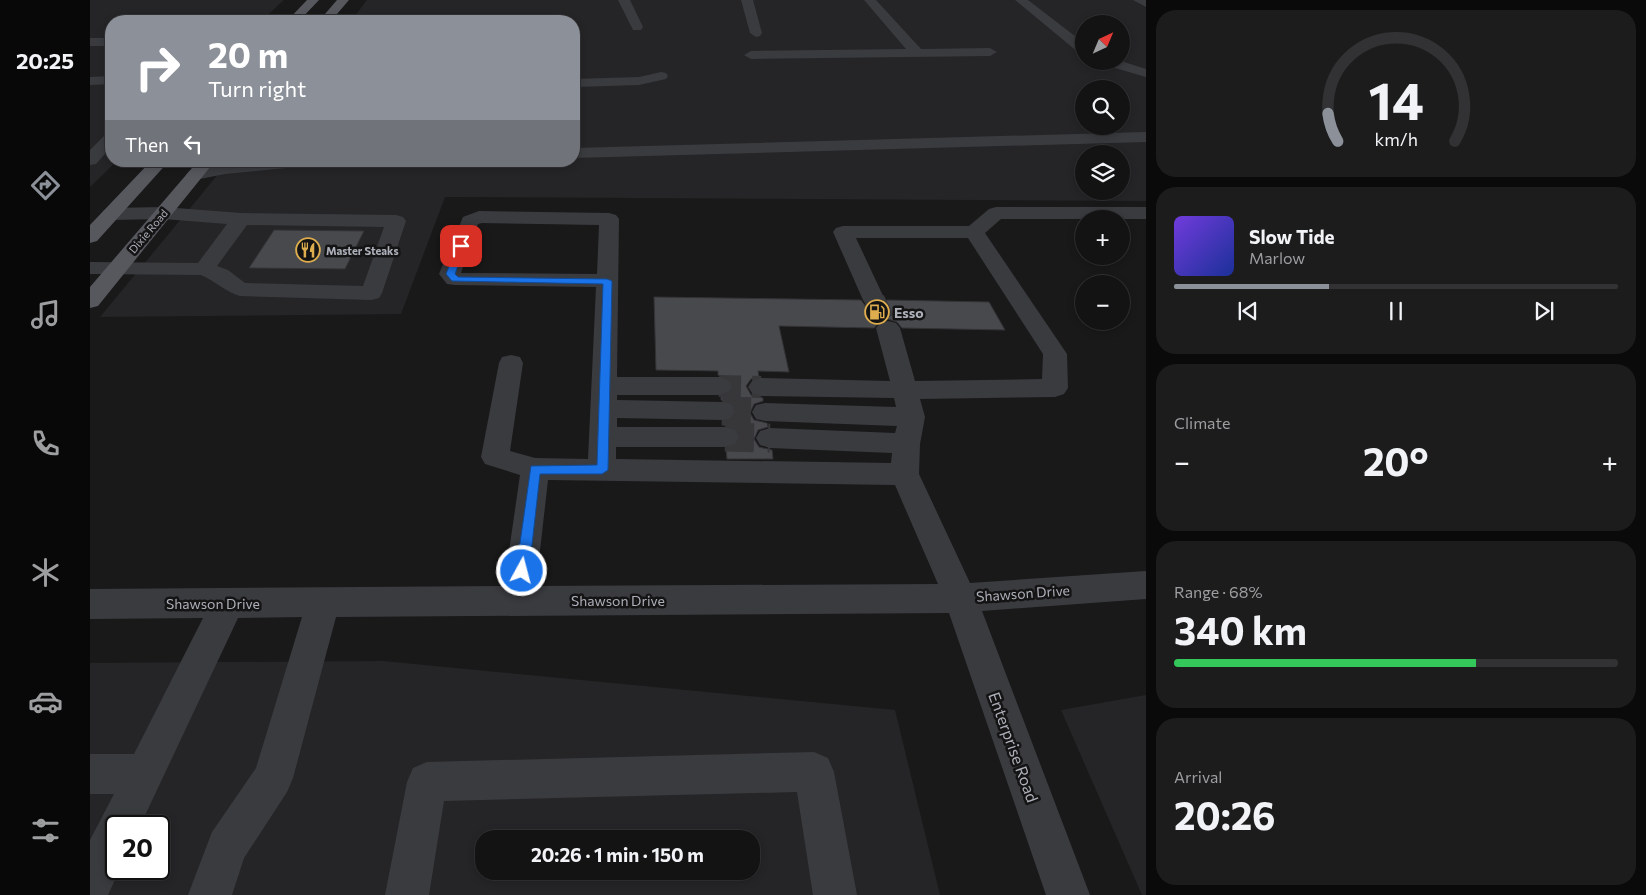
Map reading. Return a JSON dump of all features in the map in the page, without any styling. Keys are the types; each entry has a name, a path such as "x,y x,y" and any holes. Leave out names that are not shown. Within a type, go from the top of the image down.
{"main road":[{"path":"299,15 313,0"},
{"path":"330,15 343,0"},
{"path":"97,227 155,167"},
{"name":"Dixie Road","path":"90,301 201,168"}],"street":[{"path":"624,0 637,27"},
{"path":"747,0 756,33"},
{"path":"870,0 917,53"},
{"path":"1020,0 1075,43"},
{"path":"1139,0 1146,4"},
{"path":"90,42 105,42"},
{"path":"751,55 990,52"},
{"path":"1130,68 1146,73"},
{"path":"580,83 639,81 661,76"},
{"path":"90,80 105,80"},
{"path":"580,153 1146,137"},
{"path":"90,139 105,138"},
{"path":"90,160 105,144"},
{"path":"201,168 225,169 245,167"},
{"path":"90,268 204,270 220,275 240,289 371,293 396,221 241,219 164,213 97,227"},
{"path":"874,300 843,232 974,232 996,213 1146,213"},
{"path":"602,470 609,219 479,217 470,221 450,274 455,279 607,281"},
{"path":"204,270 241,219"},
{"path":"761,387 906,390 1056,388 1055,354 974,232"},
{"path":"511,363 495,456 535,469 905,474 906,444 912,417 888,328"},
{"path":"605,397 719,386"},
{"path":"604,437 724,424 605,397"},
{"path":"765,412 912,417"},
{"path":"770,438 906,444"},
{"path":"518,601 535,469"},
{"name":"Enterprise Road","path":"905,474 961,598 999,708 1068,895"},
{"name":"Shawson Drive","path":"90,604 961,598 1146,585"},
{"path":"210,895 226,847 272,778 323,602"},
{"path":"124,815 228,603"},
{"path":"407,895 427,782 814,772 836,895"},
{"path":"90,774 145,774"},
{"path":"90,886 105,855"}],"shaded area":[{"path":"90,0 284,0 268,15 105,15 105,167 111,167 90,187"},
{"path":"367,0 1146,0 1146,201 445,197 401,314 100,317 224,167 580,167 580,15 356,15"},
{"path":"383,661 895,710 940,895 90,895 90,663"},
{"path":"1146,695 1146,895 1142,895 1061,710"}],"building":[{"name":"Master Steaks","path":"274,230 364,231 345,269 249,268"},
{"path":"654,297 861,300 866,307 874,309 882,307 887,300 989,302 1005,330 902,328 897,322 888,319 880,321 874,328 779,326 789,372 758,371 759,377 751,379 746,386 751,395 763,398 763,401 754,404 750,413 754,420 767,423 768,427 758,430 754,439 759,447 772,450 773,459 727,459 726,449 737,445 741,436 736,428 724,425 723,422 733,419 737,410 733,403 721,400 721,396 730,393 734,385 729,378 718,375 718,371 656,370"}],"tunnel":[{"path":"874,300 888,328"},
{"path":"719,386 761,387"},
{"path":"722,411 765,412"},
{"path":"725,437 770,438"}],"place":[{"name":"Master Steaks","path":"308,250"},
{"name":"Esso","path":"877,312"}],"route":[{"path":"461,246 450,274 455,279 607,281 602,470 535,469 522,571"}]}
